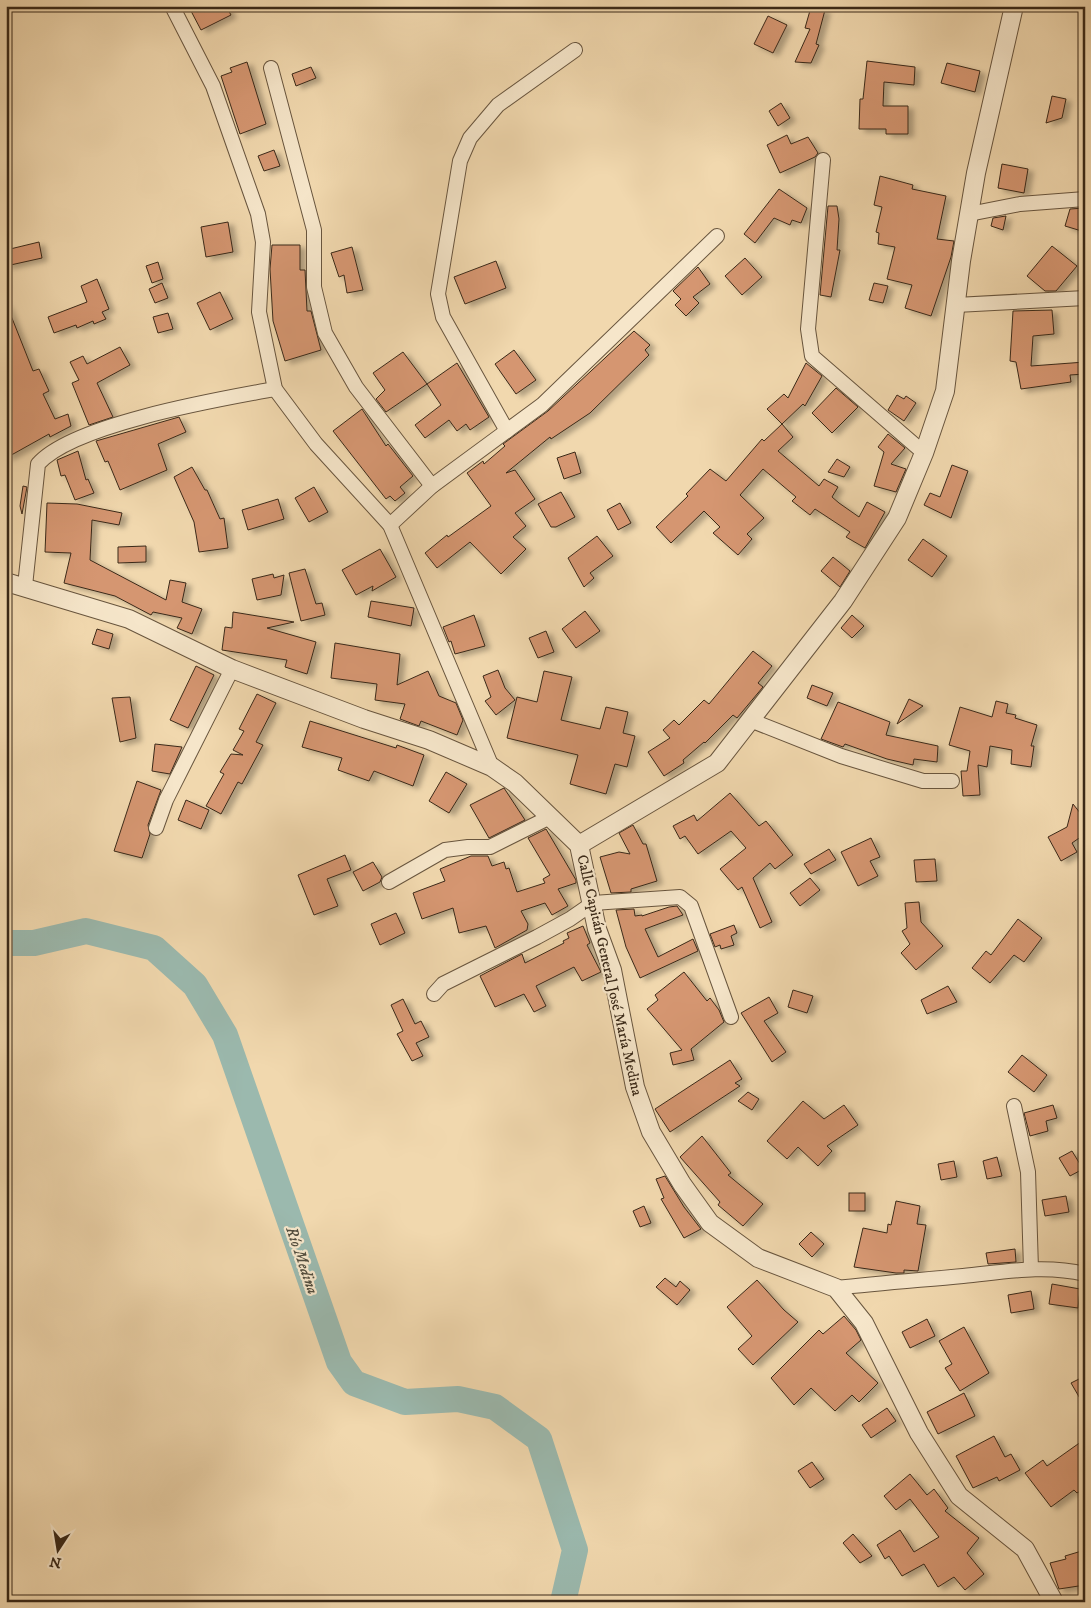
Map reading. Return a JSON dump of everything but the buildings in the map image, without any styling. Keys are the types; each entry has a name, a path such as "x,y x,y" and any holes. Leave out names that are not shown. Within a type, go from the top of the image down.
{"street":[{"path":"172,6 213,86 258,214 263,242 259,312 275,389 316,444 390,525 492,767"},
{"path":"580,844 717,763 843,601 897,518 924,453 946,391 956,305 976,173 1014,6"},
{"path":"507,431 443,317 438,294 460,161 470,138 498,105 575,50"},
{"path":"271,68 314,230 314,287 325,332 356,387 432,486"},
{"path":"823,160 808,328 812,356 924,453"},
{"path":"969,214 1020,204 1085,199"},
{"path":"390,525 432,486 542,404 717,236"},
{"path":"956,305 1085,298"},
{"path":"25,586 38,464 48,454 58,448 127,423 189,405 275,389"},
{"name":"Calle Capitán General José María Medina","path":"6,582 25,586 129,620 232,669 364,719 429,740 492,767 515,783 580,844 598,929 612,970 635,1087 651,1132 682,1184 710,1223 758,1258 836,1288"},
{"path":"156,828 166,800 232,669"},
{"path":"750,720 841,756 923,781 952,781"},
{"path":"389,882 445,850 490,847 550,817"},
{"path":"434,994 443,984 545,933 593,903 680,897 691,906 731,1017"},
{"path":"1014,1106 1028,1172 1031,1269"},
{"path":"836,1288 891,1281 1031,1269 1061,1268 1085,1274"},
{"path":"836,1288 864,1323 919,1433 959,1496 1025,1549 1054,1602"}],"waterway":[{"name":"Río Medina","path":"6,943 34,943 86,931 154,948 195,985 225,1035 339,1362 354,1383 405,1402 458,1399 495,1407 539,1439 575,1550 563,1602"}]}
